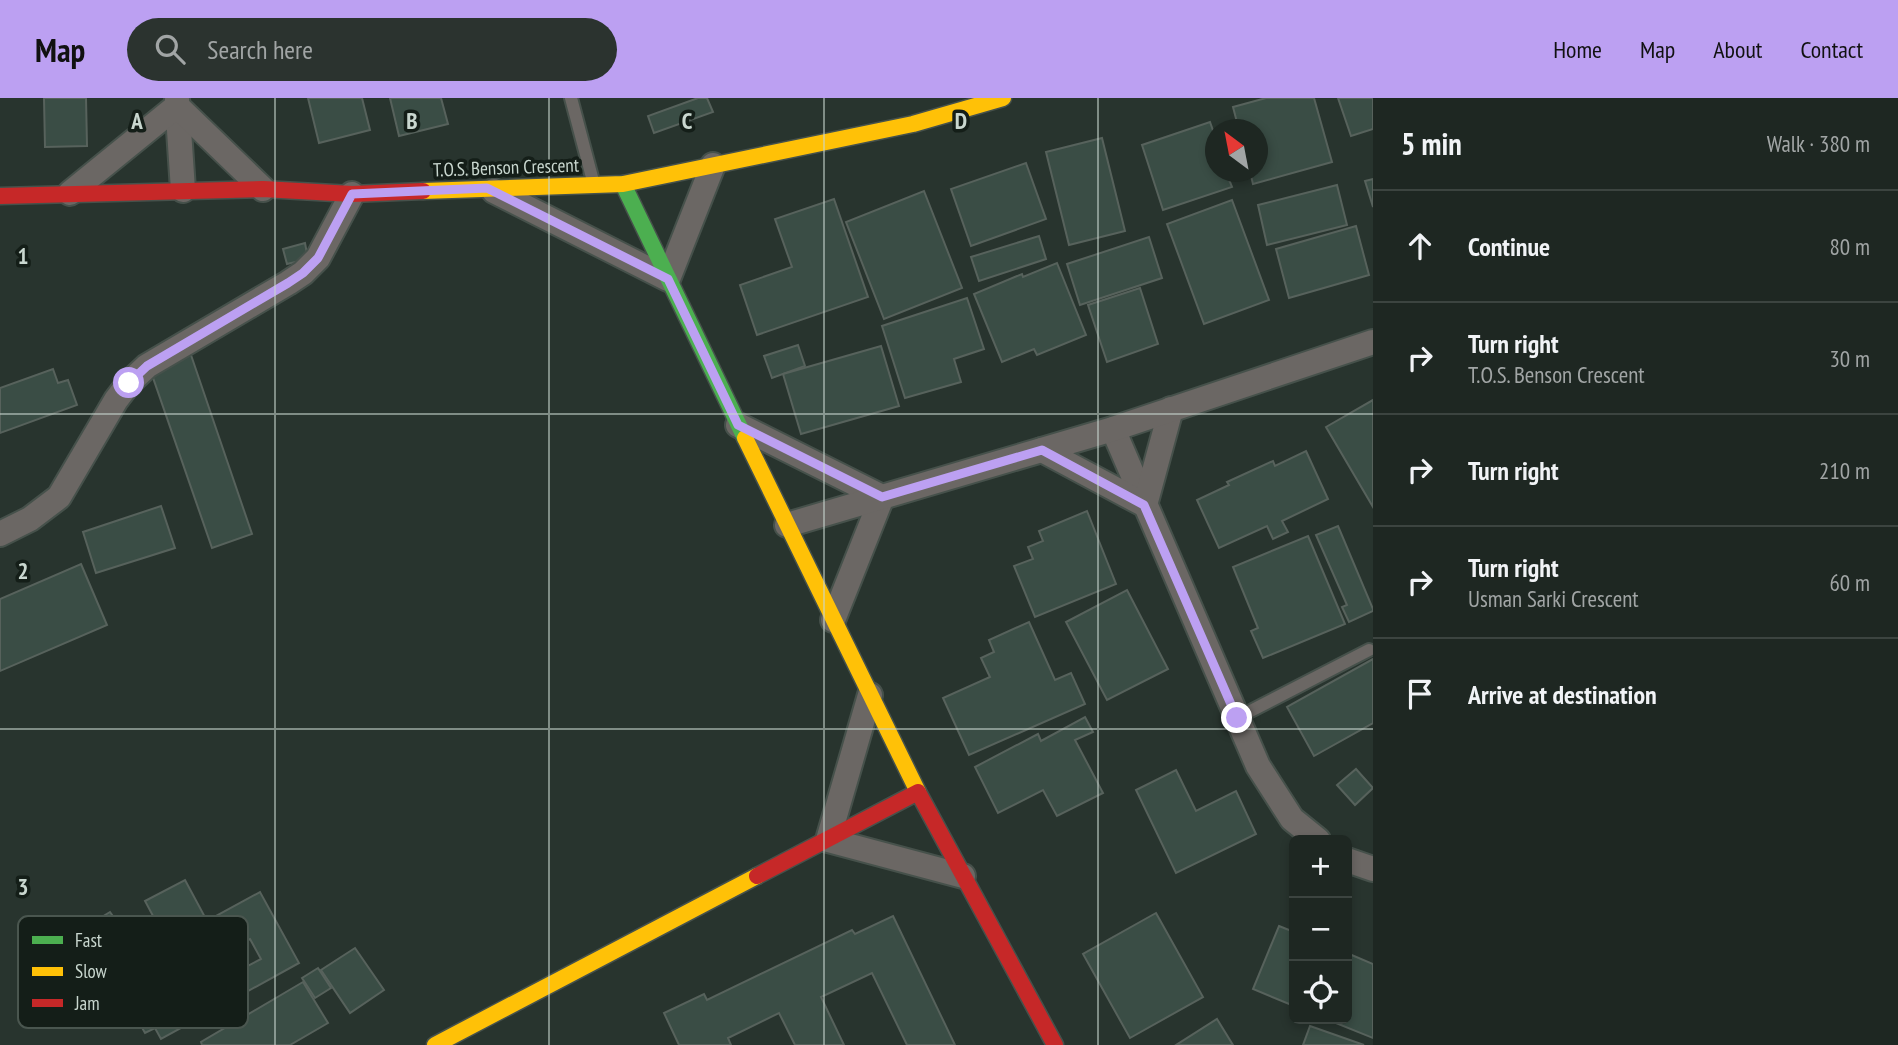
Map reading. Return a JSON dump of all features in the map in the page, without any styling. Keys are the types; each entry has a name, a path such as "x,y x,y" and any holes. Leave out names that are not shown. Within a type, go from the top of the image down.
{"street":[{"path":"913,124 925,98"},
{"name":"T.O.S. Benson Crescent","path":"0,196 183,190 352,194 623,184 913,124 995,99"},
{"path":"177,102 263,190"},
{"path":"177,102 183,190"},
{"path":"70,193 177,102"},
{"path":"668,279 713,166"},
{"path":"623,184 786,525 918,792 1055,1045"},
{"path":"487,188 668,279"},
{"path":"0,534 30,519 59,497 116,400 147,366 303,273 318,258 352,194"},
{"path":"786,525 1113,429 1373,342"},
{"path":"1144,505 1171,410"},
{"path":"738,425 882,497"},
{"path":"1113,429 1258,766 1292,819 1312,835"},
{"path":"1042,450 1144,505"},
{"path":"833,620 882,497"},
{"path":"828,840 870,695"},
{"path":"435,1045 918,792"},
{"path":"828,840 963,876"},
{"path":"1352,862 1373,869"}],"lane":[{"path":"571,98 594,185"},
{"path":"1237,718 1369,650"}],"building":[{"path":"44,98 86,98 87,146 45,147"},
{"path":"308,98 362,98 370,130 319,143"},
{"path":"390,98 441,98 448,124 399,136"},
{"path":"698,98 707,98 713,112 654,133 648,116"},
{"path":"1266,98 1314,98 1332,162 1268,180 1268,119 1236,119 1233,107"},
{"path":"1338,98 1373,98 1373,129 1351,136"},
{"path":"1205,124 1205,182 1230,182 1232,187 1163,210 1142,145"},
{"path":"1102,138 1125,231 1069,245 1046,152"},
{"path":"1026,163 1046,219 971,246 951,189"},
{"path":"1373,179 1373,207 1365,181"},
{"path":"1337,185 1347,225 1267,245 1258,205"},
{"path":"924,191 962,288 884,319 846,222"},
{"path":"834,199 868,297 757,335 740,285 792,267 775,219"},
{"path":"1232,200 1269,300 1204,324 1167,224"},
{"path":"1356,226 1369,275 1289,298 1276,249"},
{"path":"1039,236 1046,259 979,281 971,257"},
{"path":"1149,237 1162,278 1080,305 1067,264"},
{"path":"305,243 308,259 287,264 283,249"},
{"path":"1057,263 1086,335 1037,355 1034,349 1002,362 974,294"},
{"path":"1140,288 1158,344 1107,362 1088,305"},
{"path":"967,298 984,349 954,359 961,382 905,398 882,326"},
{"path":"798,345 805,366 772,378 764,356"},
{"path":"881,346 899,406 801,434 783,374"},
{"path":"191,355 252,534 212,548 150,369"},
{"path":"53,369 58,383 68,380 77,405 0,433 0,388"},
{"path":"1373,400 1373,507 1326,427"},
{"path":"1306,451 1328,499 1282,521 1288,532 1273,539 1267,526 1219,548 1197,500 1229,485 1227,482 1273,461 1275,466"},
{"path":"161,506 175,548 96,573 83,532"},
{"path":"1087,511 1116,584 1035,617 1014,566 1033,559 1028,547 1043,541 1039,531"},
{"path":"1338,526 1373,609 1349,622 1342,607 1347,605 1316,535"},
{"path":"1308,536 1345,624 1263,658 1251,631 1258,628 1233,567"},
{"path":"81,564 107,625 0,671 0,599"},
{"path":"1127,590 1168,669 1107,700 1066,622"},
{"path":"1029,622 1055,680 1071,673 1085,704 969,755 943,698 990,677 981,658 994,652 989,640"},
{"path":"1373,659 1373,723 1314,756 1287,707"},
{"path":"1085,717 1093,732 1075,740 1103,793 1057,816 1043,790 998,813 975,767 1038,734 1041,741"},
{"path":"1356,769 1373,788 1355,805 1337,785"},
{"path":"1176,770 1196,811 1236,791 1256,834 1176,873 1136,790"},
{"path":"185,880 204,916 153,916 145,901"},
{"path":"260,892 299,963 248,991 248,966 261,959 250,939 248,940 248,916 216,916"},
{"path":"1156,913 1203,997 1130,1038 1083,954"},
{"path":"893,916 955,1045 907,1045 872,973 821,997 844,1045 795,1045 779,1013 728,1038 731,1045 679,1045 664,1013 704,994 707,1000 852,930 855,934"},
{"path":"1279,926 1289,930 1289,1004 1253,989"},
{"path":"355,948 384,990 350,1013 321,970"},
{"path":"1352,955 1373,964 1373,1038 1338,1024 1352,1024"},
{"path":"318,968 331,988 315,998 302,978"},
{"path":"303,982 328,1023 290,1045 202,1045 201,1042 225,1028 248,1028 248,1014"},
{"path":"1217,1019 1233,1045 1176,1045"},
{"path":"1310,1026 1364,1045 1303,1045"},
{"path":"142,1028 155,1028 145,1033"},
{"path":"155,1028 181,1028 161,1039"}],"traffic: fast":[{"path":"623,184 745,438"}],"traffic: slow":[{"path":"423,191 623,184 913,124 1003,98"},
{"path":"745,438 918,792"},
{"path":"435,1045 757,876"}],"traffic: jam":[{"path":"0,196 263,189 352,194 423,191"},
{"path":"757,876 918,792 1055,1045"}],"route":[{"path":"129,383 147,366 303,273 318,258 352,194 487,188 668,279 738,425 882,497 1042,450 1144,505 1237,718"}]}
